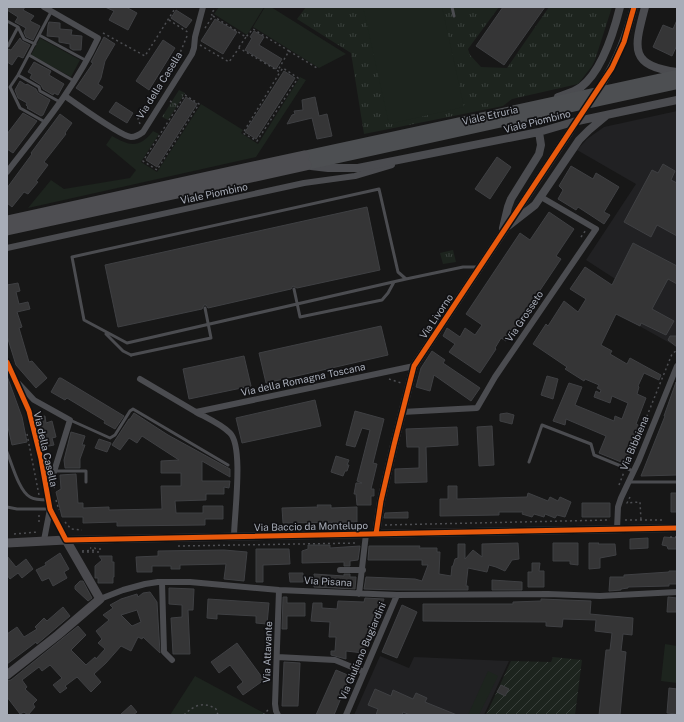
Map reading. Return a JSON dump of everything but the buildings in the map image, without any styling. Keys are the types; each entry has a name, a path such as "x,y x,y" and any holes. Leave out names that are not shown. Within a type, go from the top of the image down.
{"highway":[{"path":"10,220 80,209 305,160"},
{"path":"7,230 80,209"}],"main road":[{"name":"Viale Etruria","path":"305,160 528,107 677,74"},
{"name":"Viale Etruria","path":"305,160 677,84"},
{"name":"Via Baccio da Montelupo","path":"7,543 66,540"},
{"name":"Via della Casella","path":"66,540 100,599"},
{"name":"Via Pisana","path":"7,675 58,635 100,599"}],"street":[{"path":"7,172 65,96 87,61 98,38 44,7"},
{"name":"Via della Casella","path":"65,96 126,135 133,137 139,135 143,132 192,54 203,7"},
{"path":"528,107 569,93 586,83 606,51 620,7"},
{"path":"602,84 618,56 634,7"},
{"path":"644,7 637,39 638,52 643,60 651,66 677,74"},
{"name":"Viale Piombino","path":"305,160 328,168 349,169 424,156 539,132 573,122 677,100"},
{"name":"Via Livorno","path":"503,231 530,210 541,197 583,136 609,114"},
{"name":"Via Livorno","path":"503,231 506,211 511,199 539,153 541,145 539,132"},
{"name":"Via Livorno","path":"376,534 381,501 414,366 569,133"},
{"name":"Viale Piombino","path":"7,248 296,185 354,176 424,156"},
{"name":"Via Grosseto","path":"402,412 477,408 495,377 596,229 541,197"},
{"name":"Via della Casella","path":"7,362 29,411 41,459 50,509 66,540"},
{"name":"Via della Romagna Toscana","path":"196,412 414,366"},
{"name":"Via Bibbiena","path":"618,529 618,507 677,366"},
{"name":"Via della Casella","path":"14,379 34,400 70,420 53,475 44,477"},
{"path":"140,379 224,428 231,434 238,465 234,537"},
{"name":"Via della Casella","path":"44,540 50,509"},
{"name":"Via Baccio da Montelupo","path":"66,540 677,528"},
{"path":"359,594 366,534"},
{"path":"340,570 363,570"},
{"path":"162,582 164,652 172,660"},
{"name":"Via Pisana","path":"100,599 123,590 145,584 162,582 200,582 279,590 397,595 548,594 600,596 677,592"},
{"name":"Via Attavante","path":"278,715 275,704 279,590"},
{"name":"Via Giuliano Bugiardini","path":"346,715 397,595"},
{"path":"277,657 335,660 364,672"}],"lane":[{"path":"452,7 454,16"},
{"path":"45,122 20,108 8,86 18,75 51,11"},
{"path":"7,21 18,27 24,39 34,44"},
{"path":"7,45 8,46 18,27"},
{"path":"39,35 87,61"},
{"path":"28,55 74,81"},
{"path":"18,75 39,87 40,91 60,102"},
{"path":"406,279 398,272 379,189 72,257 84,320 127,343 406,279 463,267 479,268"},
{"path":"294,289 300,318 382,300 394,282"},
{"path":"104,331 123,351 131,355 211,338 205,308"},
{"path":"70,420 110,438 115,435 130,410 133,409 228,465"},
{"path":"529,462 542,425 591,444 594,455 633,471"},
{"path":"7,452 24,491 29,496 39,500 48,500"},
{"path":"54,471 86,471 86,482"},
{"path":"628,482 677,482"},
{"path":"7,507 50,509"}],"path":[{"path":"98,38 104,32 145,56 176,7"},
{"path":"204,29 213,16 211,14 216,7"},
{"path":"213,16 246,37"},
{"path":"141,127 138,119 180,53 189,33 168,19"},
{"path":"196,42 229,62 253,29 317,68"},
{"path":"239,48 280,72"},
{"path":"278,70 289,51"},
{"path":"283,68 298,78 258,141 243,133 280,72 283,68"},
{"path":"185,96 199,104 157,170 143,161 178,106 185,96"},
{"path":"170,101 178,106"},
{"path":"578,243 586,230"},
{"path":"617,490 672,354 677,350"},
{"path":"384,378 402,383"},
{"path":"27,434 39,492 39,500"},
{"path":"55,492 56,479"},
{"path":"56,496 60,514"},
{"path":"39,509 40,523"},
{"path":"384,524 611,519"},
{"path":"625,520 670,520"},
{"path":"82,530 71,529 63,521 69,531 86,531"},
{"path":"300,527 368,526"},
{"path":"14,534 40,530"},
{"path":"82,548 96,549 82,550 82,552 100,552 99,548"},
{"path":"184,715 192,708 206,704 216,708 218,715"}],"shaded area":[{"path":"677,111 677,347 607,308 623,284 586,260 636,184 577,150 587,139 604,127"},
{"path":"380,656 409,668 414,657 509,661 484,715 354,715"}],"green space":[{"path":"219,7 264,7 247,35 214,14"},
{"path":"265,7 271,7 346,54 319,68 253,27"},
{"path":"306,7 499,7 468,49 470,55 481,67 507,68 549,7 612,7 595,60 578,84 512,99 503,106 364,134 351,53 297,19"},
{"path":"363,7 442,7 464,107 389,124"},
{"path":"40,38 80,60 71,77 31,55"},
{"path":"300,77 306,80 256,157 28,208 51,180 64,189 130,178 136,170 106,145 112,136 129,144 134,144 143,141 153,131 159,134 141,162 157,172 201,104 243,130 241,133 258,144"},
{"path":"179,90 185,93 168,120 162,117"},
{"path":"453,250 456,262 443,264 440,253"},
{"path":"665,644 677,646 677,683 661,681"},
{"path":"553,657 582,660 575,715 486,715 511,661 551,662"},
{"path":"488,671 498,676 479,715 468,715"},
{"path":"195,676 264,713 268,715 170,715"}],"tunnel":[{"path":"569,133 590,101"}],"cycle path":[{"path":"376,534 381,501 414,366 612,68 624,42 634,7"},
{"path":"7,362 29,411 41,459 50,509 66,540 677,528"}]}
